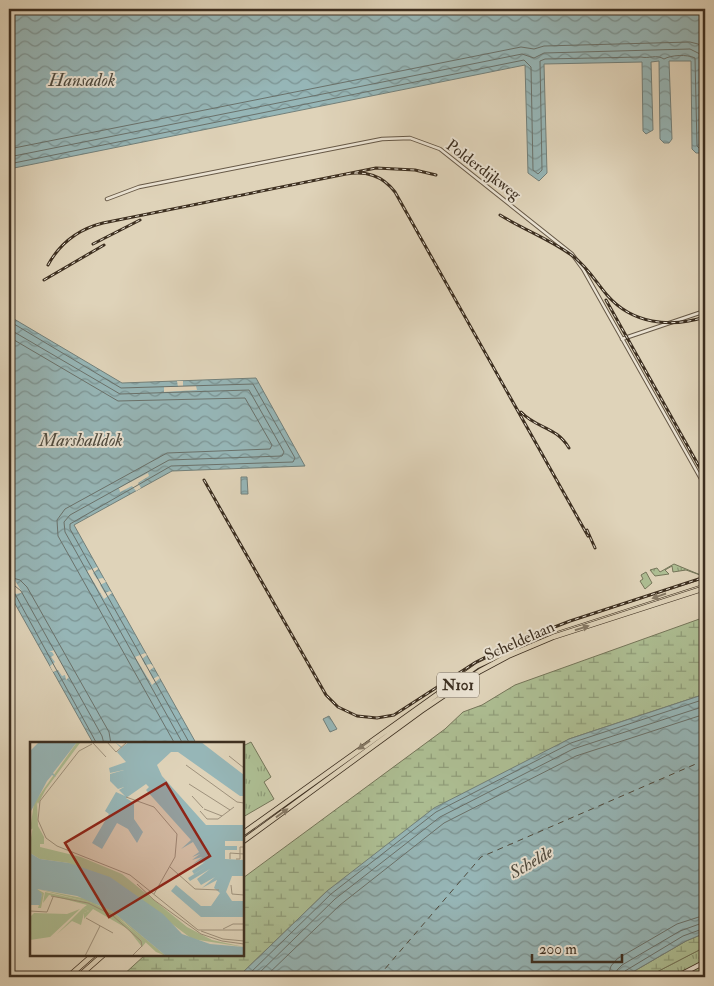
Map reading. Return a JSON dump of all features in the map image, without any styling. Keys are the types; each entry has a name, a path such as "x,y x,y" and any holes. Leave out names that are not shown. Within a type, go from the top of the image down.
{"main road":[{"name":"Scheldelaan","path":"244,841 391,734 419,709 477,666 525,641 705,581"},
{"path":"699,583 703,589"},
{"name":"Scheldelaan","path":"244,833 387,728 508,656 553,637 703,589"},
{"path":"639,602 645,607"},
{"path":"387,728 391,734"},
{"path":"337,764 341,770"},
{"path":"68,977 92,956"},
{"path":"78,977 102,956"}],"street":[{"name":"Polderdijkweg","path":"107,199 140,186 382,139 401,137 420,140 440,149 515,205 574,256 705,486"},
{"path":"622,339 705,311"},
{"path":"676,977 705,962"}],"green space":[{"path":"674,564 703,576 686,570 673,572 672,566 665,570 669,574 655,576 650,570 657,568 660,572"},
{"path":"646,572 652,583 645,589 640,581 643,579 641,575"},
{"path":"705,617 705,694 569,739 327,891 238,977 121,977 144,956 244,956 244,877 445,729 463,712 482,705 515,685"},
{"path":"251,742 271,777 264,782 274,799 244,816 244,746"},
{"path":"705,933 705,947 647,977 624,977 686,941"},
{"path":"705,947 705,969 688,977 647,977"}],"water":[{"name":"Hansadok","path":"9,9 705,9 705,60 703,61 705,150 702,153 696,153 692,149 691,61 669,61 672,139 669,143 664,143 660,139 659,61 651,62 653,130 646,134 643,131 642,62 544,64 547,173 539,181 528,173 525,65 9,169"},
{"name":"Marshalldok","path":"9,316 122,383 256,378 305,466 172,471 74,525 195,742 92,742 9,593"},
{"path":"241,477 247,477 248,494 241,494"},
{"name":"Schelde","path":"705,694 705,933 686,941 624,977 238,977 327,891 434,808 569,739"},
{"path":"329,716 337,729 330,732 323,719"}],"pier":[{"path":"177,381 183,381 183,386 196,386 197,390 164,392 164,387 178,387"},
{"path":"148,473 149,476 138,483 141,488 136,491 132,486 120,492 119,488"},
{"path":"97,567 98,569 93,573 97,579 103,578 106,582 100,585 105,593 110,591 112,593 104,599 87,571"},
{"path":"9,571 21,593 16,594 9,583"},
{"path":"54,650 69,677 66,680 65,675 62,676 58,670 53,672 50,666 55,662 51,657 54,655 52,652 49,652"},
{"path":"145,653 147,655 142,659 145,665 151,664 154,667 149,671 153,679 158,676 160,678 152,685 135,657"}],"ferry route":[{"path":"378,977 481,857 705,760"}],"railway":[{"path":"48,265 58,250 71,238 86,229 103,223 376,168 415,170 436,175"},
{"path":"346,174 360,173 379,178 395,192 588,536"},
{"path":"500,215 557,245 574,257 588,270 617,305 640,318 665,323 705,317"},
{"path":"93,244 140,220"},
{"path":"44,280 104,245"},
{"path":"606,300 705,477"},
{"path":"521,412 533,422 558,435 569,448"},
{"path":"204,480 326,695 338,707 357,716 377,718 394,715 476,662 516,642 570,621 705,577"},
{"path":"587,530 595,548"},
{"path":"700,977 705,975"}]}
